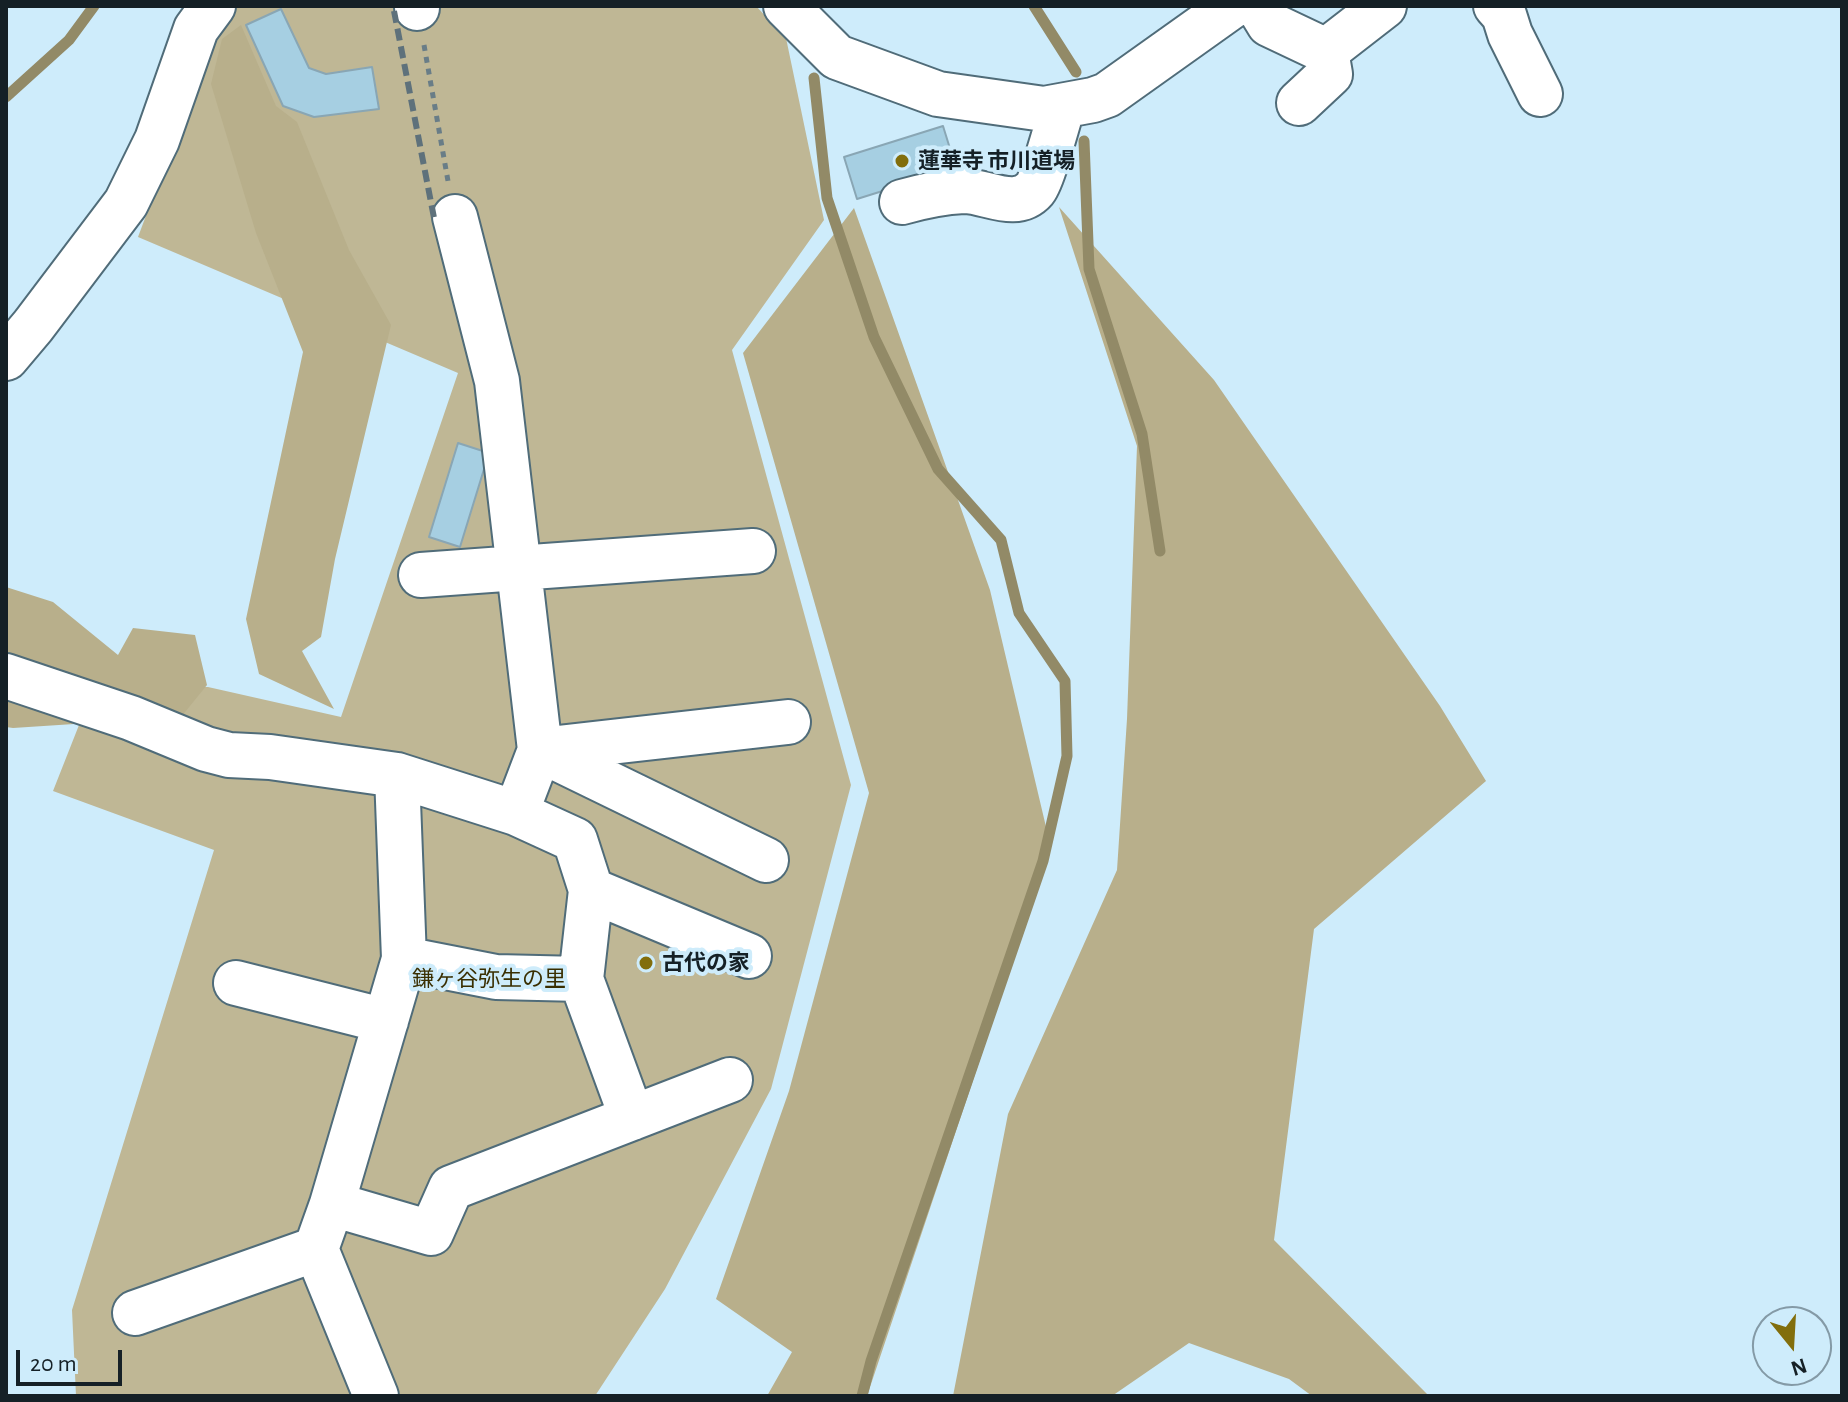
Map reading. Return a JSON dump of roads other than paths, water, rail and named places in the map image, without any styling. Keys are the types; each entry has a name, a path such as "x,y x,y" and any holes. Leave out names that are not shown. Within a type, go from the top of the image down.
{"street":[{"path":"6,358 126,203 157,140 196,29 213,6"},
{"path":"786,6 837,57 938,94 1067,105 1107,95 1232,6"},
{"path":"1258,6 1269,24 1326,51"},
{"path":"1326,51 1384,6"},
{"path":"1496,6 1504,15 1510,34 1540,94"},
{"path":"1299,103 1330,74 1326,51"},
{"path":"902,202 934,193 968,191 1006,200 1023,197 1036,188 1067,105"},
{"path":"455,217 497,381 540,750 516,813"},
{"path":"421,575 753,551"},
{"path":"6,676 95,705 206,749 229,755 270,757 397,775 516,813 575,840 591,890 581,979 632,1118"},
{"path":"540,750 788,722"},
{"path":"540,750 766,860"},
{"path":"376,1396 316,1249 404,959 397,775"},
{"path":"591,890 749,956"},
{"path":"404,959 496,977 581,979"},
{"path":"236,983 386,1021"},
{"path":"332,1204 431,1233 451,1188 730,1080"},
{"path":"135,1313 316,1249"}],"waterway":[{"path":"6,97 69,40 94,6"},
{"path":"1034,6 1076,72"},
{"path":"814,78 827,198 874,337 938,469 1001,540 1019,613 1065,681 1067,756 1043,861 871,1361 862,1396"},
{"path":"1084,141 1089,269 1142,434 1160,551"}],"railway":[{"path":"394,11 435,223"}],"place":[{"name":"蓮華寺 市川道場","path":"902,161"},
{"name":"古代の家","path":"646,963"}],"park label":[{"name":"鎌ヶ谷弥生の里","path":"489,979"}]}
